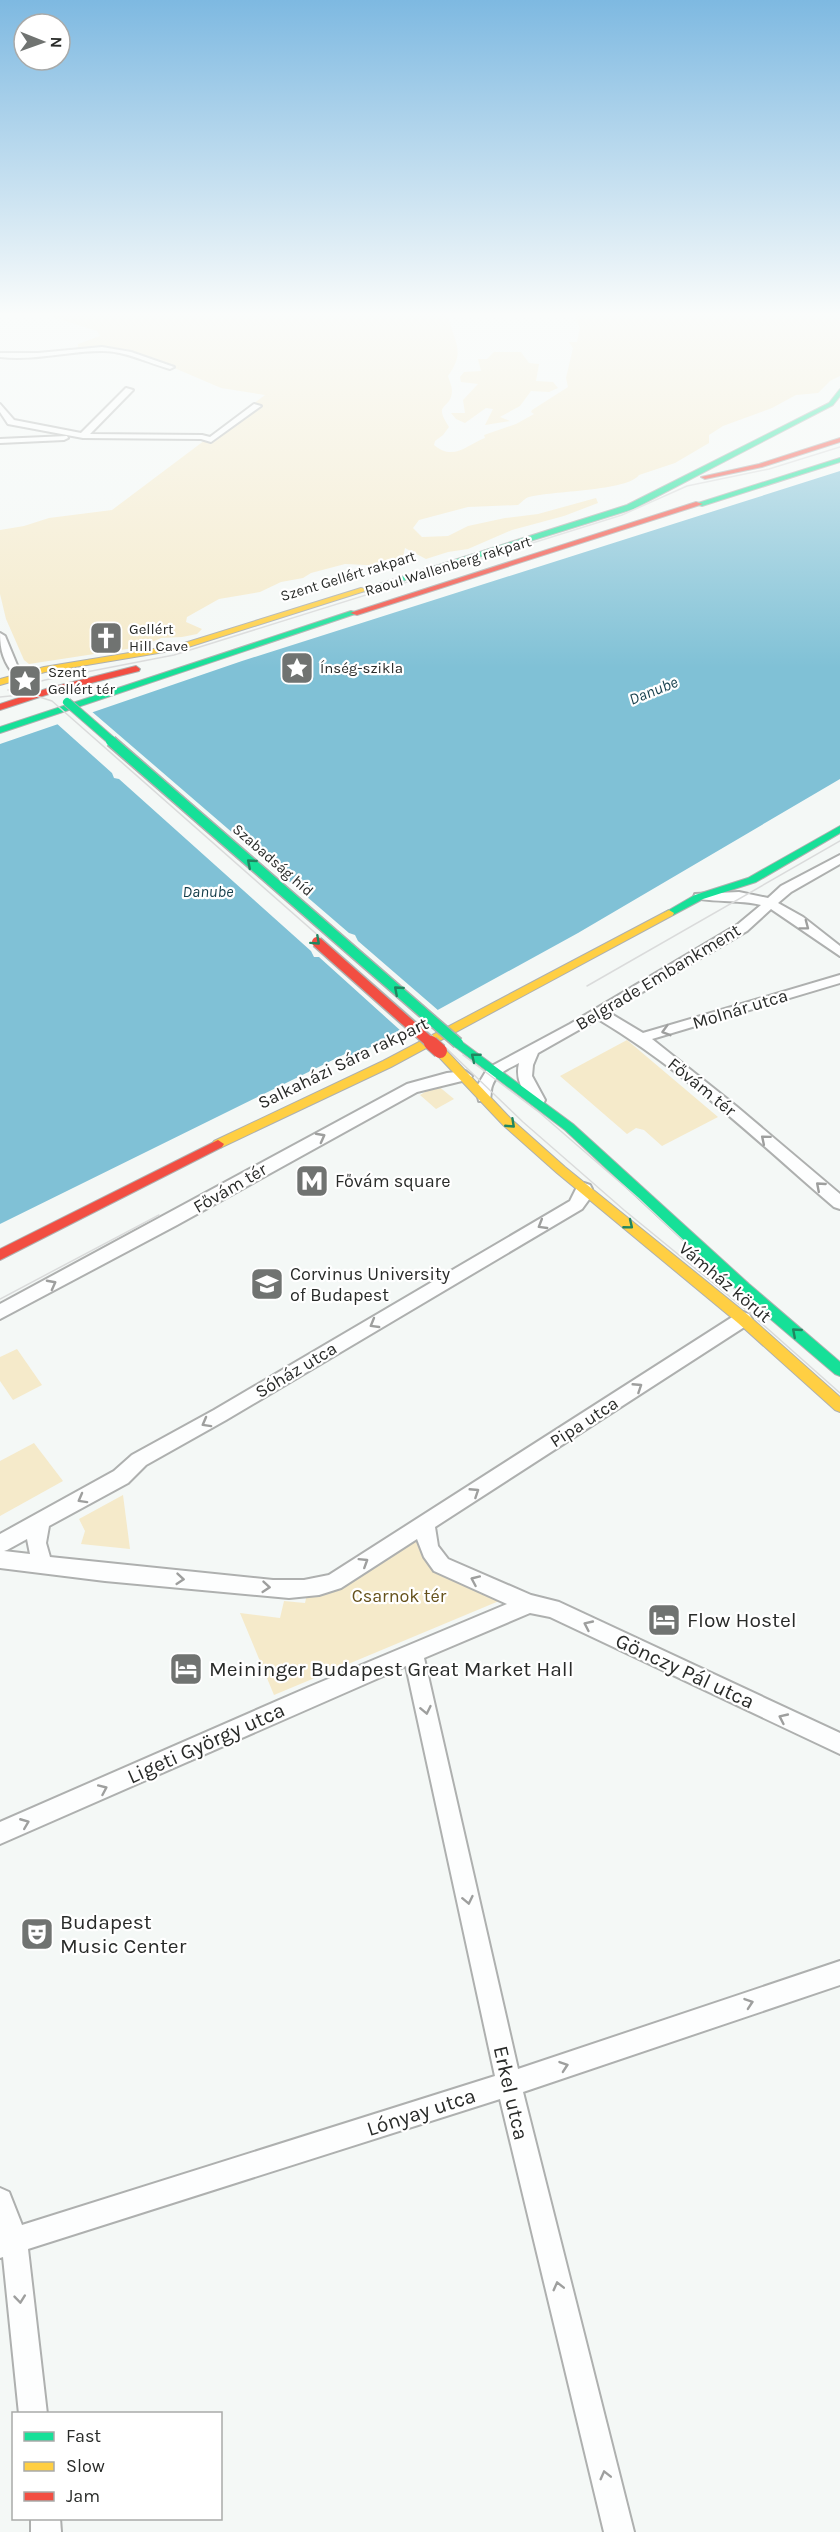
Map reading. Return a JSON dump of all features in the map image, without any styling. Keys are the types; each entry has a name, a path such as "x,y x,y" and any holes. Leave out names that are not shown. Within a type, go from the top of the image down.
{"main road":[{"name":"Szent Gellért rakpart","path":"20,675 54,667 140,655 178,647 630,507 778,432"},
{"name":"Szent Gellért rakpart","path":"679,482 775,461 840,440"},
{"name":"Szent Gellért rakpart","path":"707,491 720,482 747,448"},
{"path":"747,448 753,459 775,461"},
{"name":"Szent Gellért rakpart","path":"52,690 183,655 840,450"},
{"name":"Raoul Wallenberg rakpart","path":"0,730 62,706 840,460"},
{"path":"0,682 20,675 52,690 62,706 158,801"},
{"path":"6,706 52,690"},
{"path":"6,706 33,700 62,706"},
{"name":"Szabadság híd","path":"62,706 493,1071"},
{"name":"Salkaházi Sára rakpart","path":"0,1255 220,1143 387,1064 699,897 752,880 840,829"},
{"path":"308,934 440,1051 507,1122 584,1189"},
{"path":"493,1071 543,1106"},
{"name":"Vámház körút","path":"543,1106 840,1370"},
{"name":"Vámház körút","path":"584,1189 743,1320 840,1406"}],"street":[{"path":"62,432 82,436"},
{"path":"82,436 86,432"},
{"path":"0,441 82,436 202,437 211,440 222,432"},
{"path":"0,636 12,666 20,675"},
{"name":"Belgrade Embankment","path":"532,1050 742,928 786,889 840,859"},
{"path":"699,897 744,896 769,903 790,915 840,952"},
{"name":"Molnár utca","path":"641,1038 840,979"},
{"name":"Fővám tér","path":"599,1013 641,1038 840,1203"},
{"path":"484,1097 483,1088 493,1071 532,1050"},
{"path":"532,1050 523,1070 526,1085 543,1106"},
{"name":"Fővám tér","path":"0,1312 171,1221 411,1088 447,1078 465,1076"},
{"name":"Sóház utca","path":"0,1544 121,1477 139,1460 220,1415 568,1209 582,1198 584,1189"},
{"name":"Pipa utca","path":"426,1524 743,1320"},
{"path":"42,1521 36,1532 35,1543 44,1565"},
{"path":"0,1559 142,1576 292,1589 312,1588 334,1581 426,1524 427,1544 431,1554 441,1565 528,1604"},
{"path":"413,1653 528,1604"},
{"name":"Gönczy Pál utca","path":"528,1604 552,1608 840,1744"},
{"name":"Ligeti György utca","path":"0,1833 413,1653"},
{"name":"Erkel utca","path":"413,1653 508,2084 620,2532"},
{"name":"Lónyay utca","path":"7,2243 508,2084 840,1972"},
{"path":"0,2201 33,2412"}],"green space":[{"path":"216,432 445,432 435,441 434,445 441,450 454,452 485,438 484,435 492,432 713,432 709,435 709,443 675,463 620,484 529,497 518,505 468,507 419,520 413,528 422,537 448,536 468,526 538,514 596,498 598,503 564,516 512,530 468,549 426,559 405,548 402,561 387,566 345,564 311,573 303,578 281,582 260,592 219,599 187,617 186,622 202,629 197,634 161,638 140,647 29,664 24,660 6,619 0,594 0,530 24,526 49,518 112,510"},
{"path":"627,1040 718,1117 662,1146 644,1130 636,1128 627,1134 560,1076"},
{"path":"437,1085 454,1099 436,1109 420,1095"},
{"path":"17,1349 42,1385 13,1400 0,1381 0,1357"},
{"path":"34,1443 63,1481 0,1516 0,1461"},
{"path":"123,1495 130,1549 81,1544 85,1531 79,1519"},
{"name":"Csarnok tér","path":"415,1536 427,1560 437,1569 460,1584 499,1601 274,1695 240,1613 280,1618 284,1601 305,1603 307,1594"}],"water":[{"name":"Danube","path":"840,471 840,779 578,933 352,1057 345,1054 0,1224 0,744 242,661"}],"pier":[{"path":"90,710 349,933 355,935 358,941 439,1011 401,1031 319,957 314,957 311,951 119,779 114,778 112,773 55,722"}],"tram line":[{"path":"8,690 45,680 174,655 622,515 687,486 769,469 840,447"},
{"path":"0,697 30,694 52,701 446,1048 523,1122 624,1210 751,1314 840,1393"},
{"path":"587,986 840,841"},
{"path":"463,1055 540,1113 638,1198 740,1294"},
{"path":"0,1299 159,1215"}],"traffic: fast":[{"path":"364,590 630,507 776,432"},
{"path":"699,504 840,460"},
{"path":"0,730 354,613"},
{"path":"67,702 458,1043"},
{"path":"669,913 699,897 752,880 840,829"},
{"path":"458,1043 569,1127 744,1288 840,1370"}],"traffic: slow":[{"path":"0,682 44,670 179,647 364,590"},
{"path":"218,1144 387,1064 669,913"},
{"path":"440,1051 507,1122 561,1170 743,1319 840,1406"}],"traffic: jam":[{"path":"705,477 760,466 840,440"},
{"path":"354,613 699,504"},
{"path":"0,707 52,690 136,669"},
{"path":"317,942 440,1051"},
{"path":"0,1255 218,1144"}],"place":[{"name":"Gellért Hill Cave","path":"106,638"},
{"name":"Ínség-szikla","path":"297,668"},
{"name":"Szent Gellért tér","path":"25,681"},
{"name":"Fővám square","path":"312,1181"},
{"name":"Corvinus University of Budapest","path":"267,1284"},
{"name":"Flow Hostel","path":"664,1620"},
{"name":"Meininger Budapest Great Market Hall","path":"186,1669"},
{"name":"Budapest Music Center","path":"37,1934"}]}
